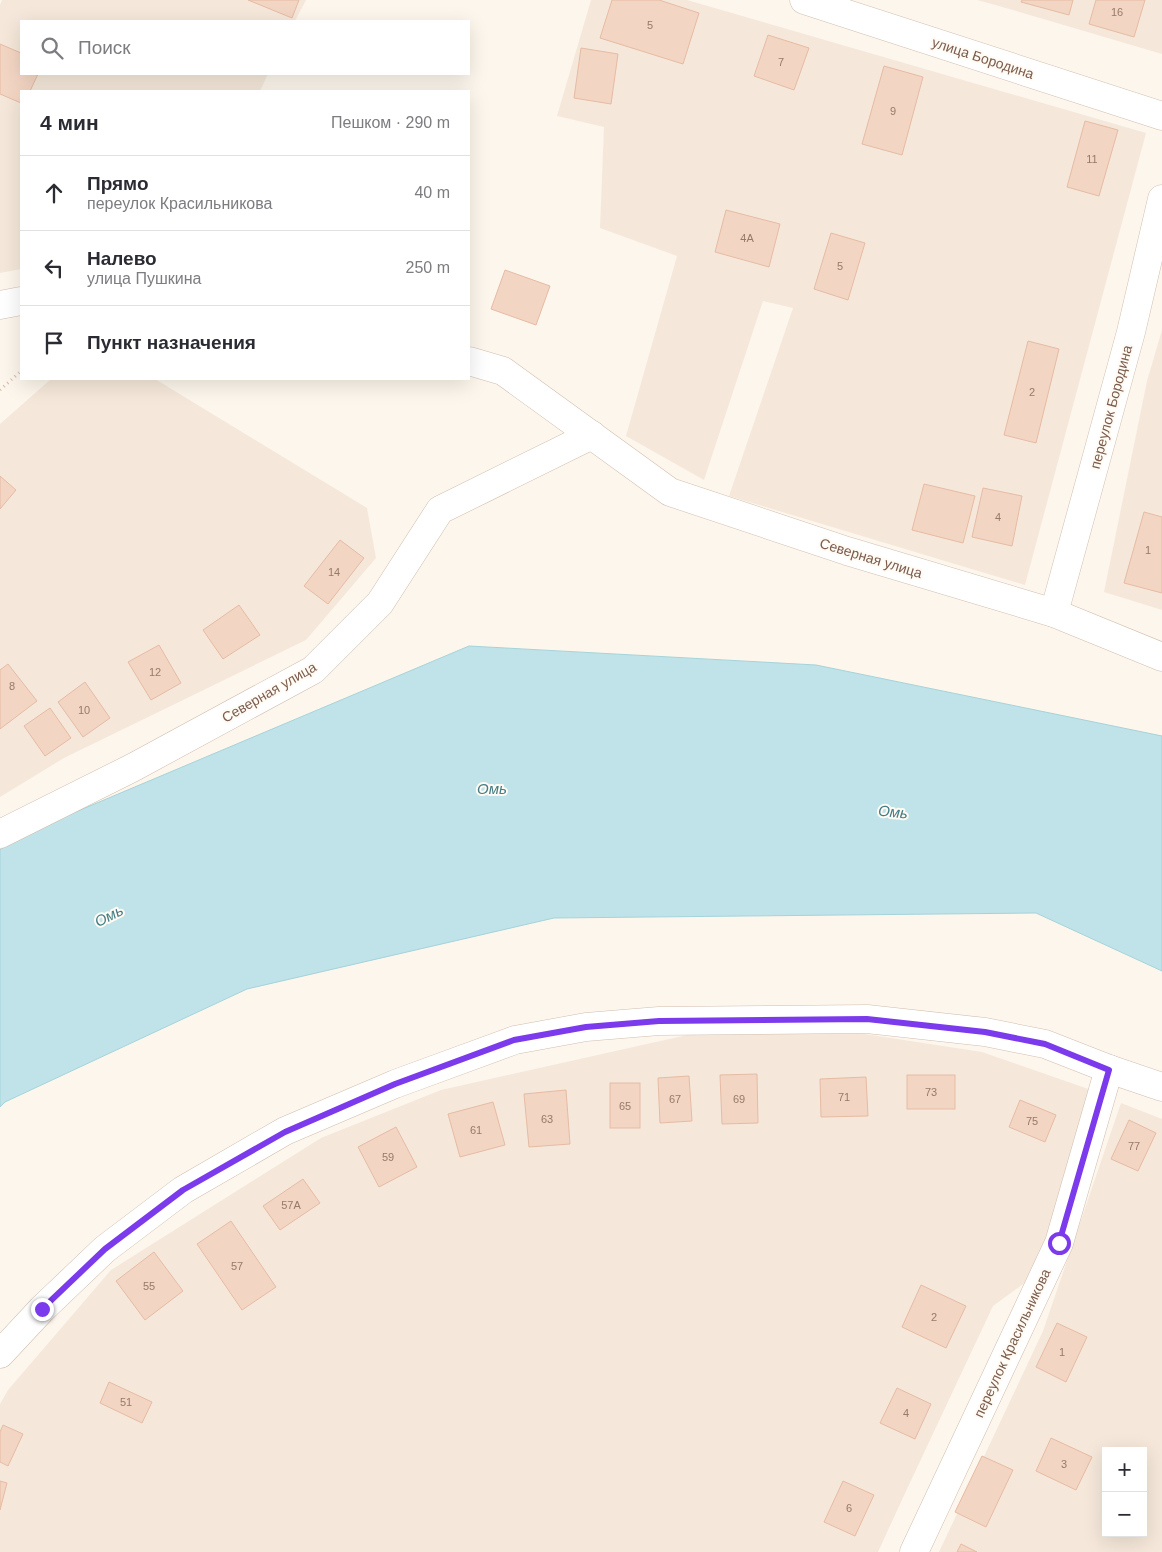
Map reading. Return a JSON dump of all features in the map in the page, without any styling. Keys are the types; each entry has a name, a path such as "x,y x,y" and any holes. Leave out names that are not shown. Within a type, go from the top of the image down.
{"street":[{"name":"улица Бородина","path":"804,0 1162,116"},
{"name":"переулок Бородина","path":"1054,613 1131,332 1162,198"},
{"path":"0,305 20,301"},
{"name":"Северная улица","path":"470,361 503,371 670,492 847,551 1054,613 1162,657"},
{"name":"Северная улица","path":"0,834 132,768 313,670 380,602 440,510 592,435"},
{"path":"0,1354 42,1309 105,1249 183,1190 285,1132 395,1084 514,1040 586,1027 659,1021 867,1019 985,1032 1019,1038 1045,1044 1109,1070 1162,1087"},
{"name":"переулок Красильникова","path":"914,1552 1059,1243 1109,1070"}],"path":[{"path":"0,390 20,372"}],"shaded area":[{"path":"2,0 306,0 296,20 20,20 20,75 268,75 260,90 20,90 20,269 0,273 0,5"},
{"path":"591,0 687,0 1146,133 1025,585 729,496 793,308 763,301 704,480 626,436 677,256 600,228 604,127 557,116"},
{"path":"977,0 1162,0 1162,54 999,6"},
{"path":"1162,330 1162,610 1104,592 1147,381"},
{"path":"50,380 157,380 367,508 376,558 306,640 64,758 0,797 0,424"},
{"path":"819,1027 982,1052 1094,1091 1038,1273 993,1306 878,1552 0,1552 0,1404 8,1390 111,1270 321,1138 441,1090 714,1029"},
{"path":"1121,1103 1162,1119 1162,1552 939,1552 1043,1331"}],"water":[{"name":"Омь","path":"469,646 816,665 1162,736 1162,971 1036,913 554,918 247,989 5,1102 0,1107 0,850 21,835"}],"building":[{"path":"248,0 299,0 292,18"},
{"path":"612,0 659,0 699,13 683,64 600,38"},
{"path":"1022,0 1073,0 1069,15 1021,2"},
{"path":"1096,0 1145,0 1134,37 1089,24"},
{"path":"768,35 809,48 794,90 754,76"},
{"path":"0,44 20,53 20,75 38,75 30,90 20,90 20,103 0,94"},
{"path":"581,48 618,54 611,104 574,98"},
{"path":"884,66 923,77 902,155 862,144"},
{"path":"1085,121 1118,130 1099,196 1067,187"},
{"path":"726,210 780,224 769,267 715,252"},
{"path":"831,233 865,243 848,300 814,289"},
{"path":"505,270 550,286 536,325 491,309"},
{"path":"1028,341 1059,349 1036,443 1004,435"},
{"path":"0,476 16,490 0,509"},
{"path":"924,484 975,496 963,543 912,530"},
{"path":"983,488 1022,496 1012,546 972,537"},
{"path":"1144,512 1162,517 1162,593 1124,583"},
{"path":"340,540 364,558 328,604 304,586"},
{"path":"239,605 260,635 223,659 203,630"},
{"path":"159,645 181,683 151,700 128,662"},
{"path":"8,664 37,701 0,729 0,670"},
{"path":"85,682 110,718 83,737 58,702"},
{"path":"50,708 71,738 45,756 24,726"},
{"path":"757,1074 758,1123 722,1124 720,1075"},
{"path":"907,1075 955,1075 955,1109 907,1109"},
{"path":"689,1076 692,1121 660,1123 658,1078"},
{"path":"866,1077 868,1116 821,1117 820,1079"},
{"path":"610,1083 640,1083 640,1128 610,1128"},
{"path":"566,1090 570,1144 529,1147 524,1094"},
{"path":"1020,1100 1056,1115 1045,1142 1009,1127"},
{"path":"493,1102 505,1145 460,1157 448,1114"},
{"path":"1129,1120 1156,1133 1138,1171 1111,1159"},
{"path":"396,1127 417,1167 379,1187 358,1147"},
{"path":"303,1179 320,1203 280,1230 263,1206"},
{"path":"231,1221 276,1287 242,1310 197,1244"},
{"path":"154,1252 183,1291 145,1320 116,1281"},
{"path":"921,1285 966,1306 946,1348 902,1327"},
{"path":"1057,1323 1087,1337 1066,1382 1036,1367"},
{"path":"109,1382 152,1402 142,1423 100,1403"},
{"path":"897,1388 931,1404 915,1439 880,1423"},
{"path":"3,1425 23,1434 8,1466 0,1462 0,1432"},
{"path":"1051,1438 1092,1457 1076,1490 1036,1471"},
{"path":"982,1456 1013,1470 986,1527 955,1512"},
{"path":"0,1481 7,1483 0,1510"},
{"path":"843,1481 874,1495 855,1536 824,1522"},
{"path":"961,1544 977,1552 957,1552"}],"route":[{"path":"42,1309 105,1249 183,1190 285,1132 395,1084 514,1040 586,1027 659,1021 867,1019 985,1032 1045,1044 1109,1070 1059,1243"}]}
